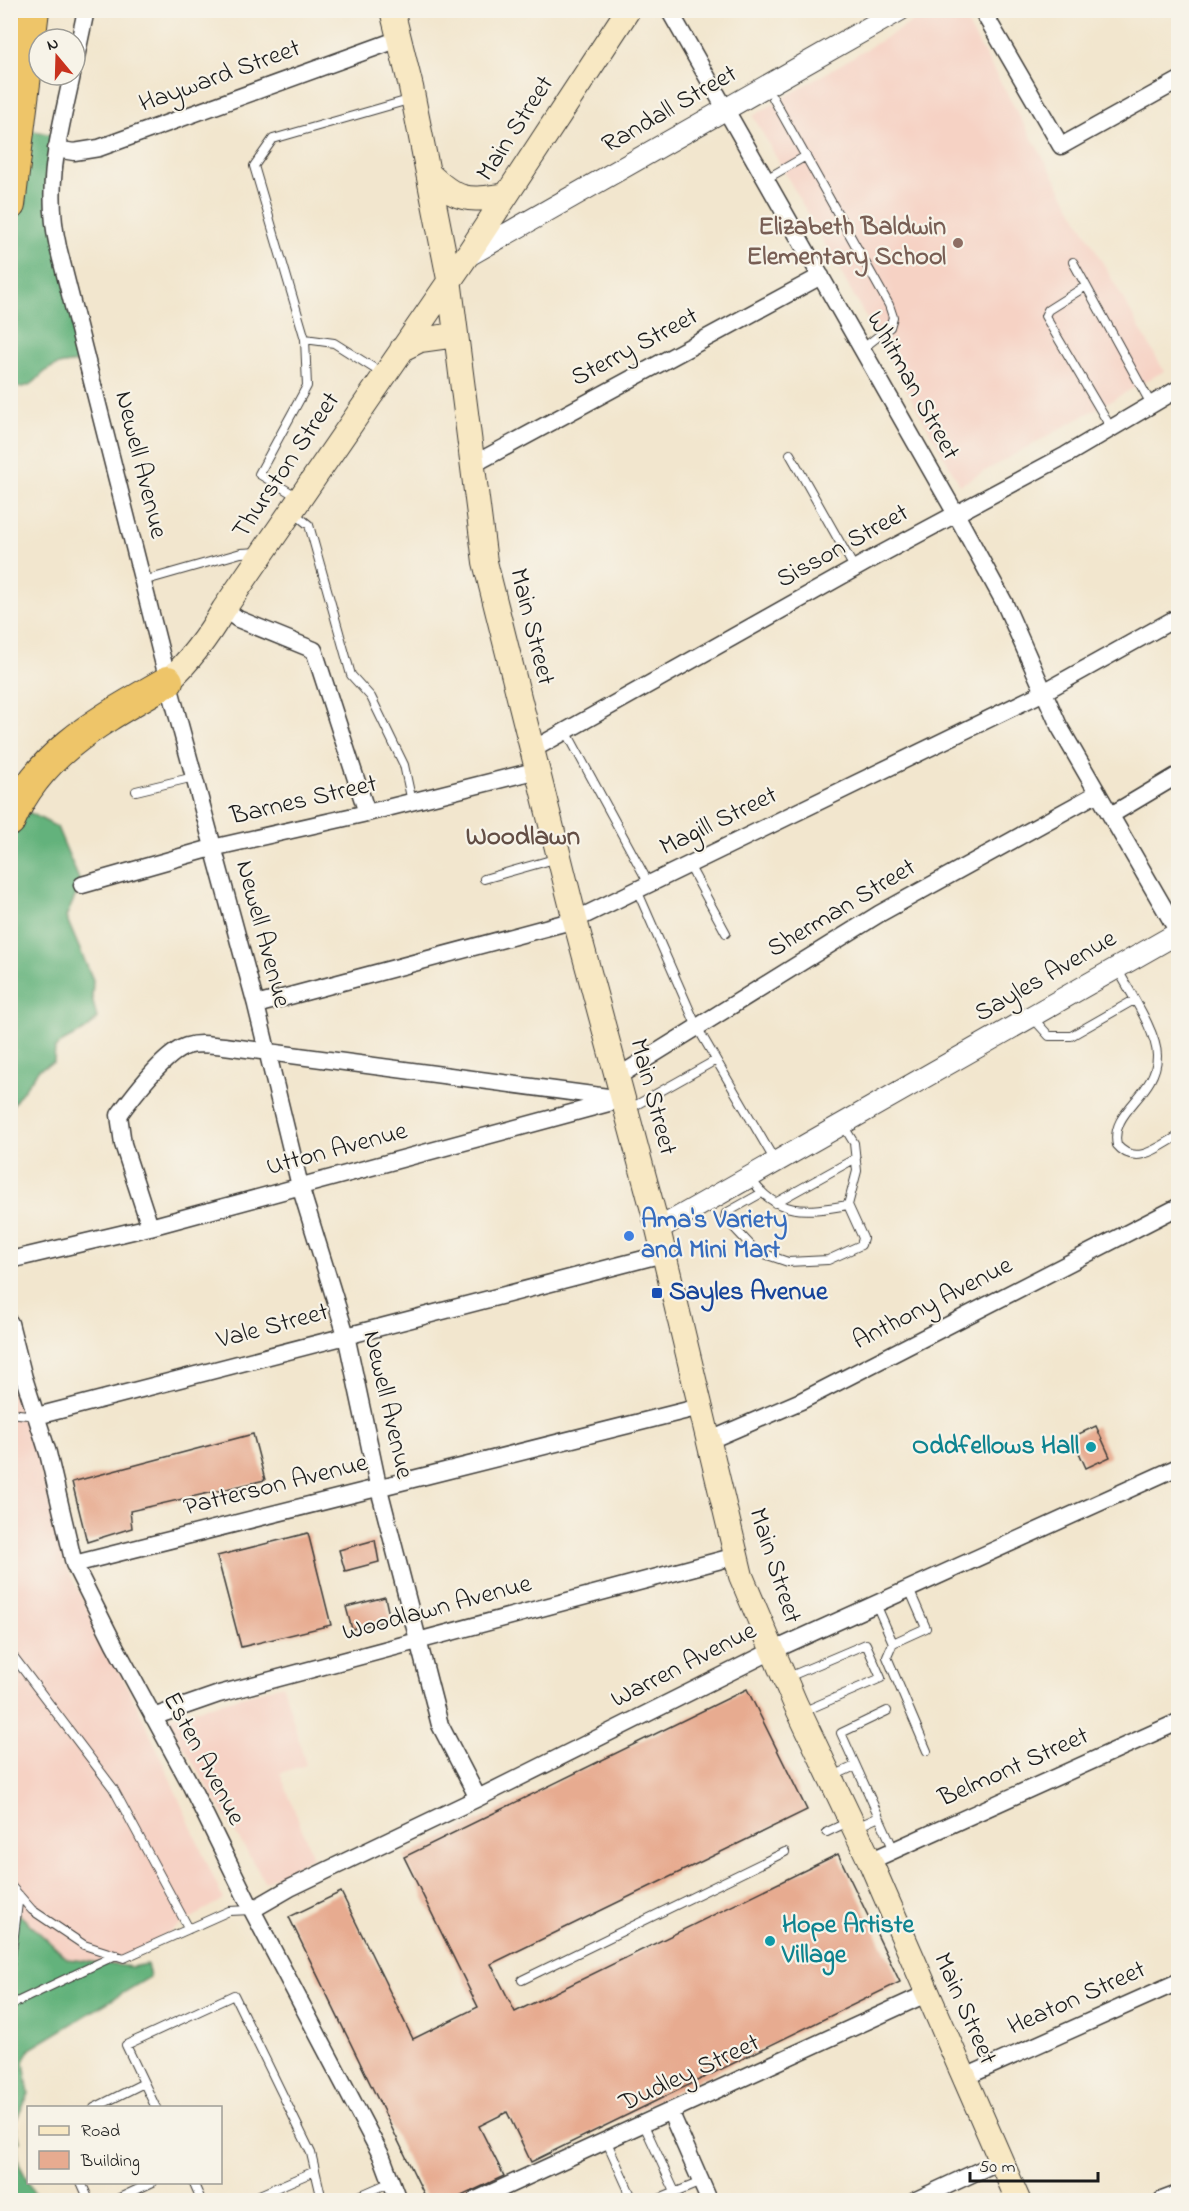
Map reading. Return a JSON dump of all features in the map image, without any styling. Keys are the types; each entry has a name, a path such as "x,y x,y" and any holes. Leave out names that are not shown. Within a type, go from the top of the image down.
{"highway":[{"path":"10,205 34,10"},
{"path":"10,821 38,774 76,737 99,720 168,681"}],"main road":[{"path":"392,10 413,99 449,279"},
{"name":"Main Street","path":"628,10 466,257 449,279 485,562 575,920 658,1228 741,1576 784,1679 870,1861 926,1994 1018,2200"},
{"path":"428,173 452,193 472,200 506,195"},
{"name":"Thurston Street","path":"168,681 186,665 206,639 263,551 449,279"},
{"path":"402,349 420,339 456,335"}],"street":[{"path":"82,27 86,10"},
{"name":"Whitman Street","path":"669,10 956,514 1004,602 1059,726 1111,815"},
{"name":"Randall Street","path":"466,257 900,10"},
{"path":"982,10 1061,146 1179,81"},
{"name":"Hayward Street","path":"56,149 74,152 99,148 399,39"},
{"name":"Newell Avenue","path":"69,87 56,149 50,192 53,227 168,681 256,1005 300,1186 345,1335 378,1485 440,1725 478,1798"},
{"name":"Sterry Street","path":"474,464 821,276"},
{"name":"Sisson Street","path":"535,760 566,731 1179,388"},
{"path":"224,609 238,619 314,650 367,813"},
{"name":"Magill Street","path":"256,1005 575,920 1045,691 1179,617"},
{"name":"Barnes Street","path":"82,885 212,848 412,802 535,760"},
{"path":"1179,775 1111,815 1179,932"},
{"name":"Sherman Street","path":"622,1096 697,1027 879,914 1098,793"},
{"name":"Sayles Avenue","path":"658,1228 755,1185 775,1162 1179,932"},
{"path":"150,1227 123,1144 119,1115 139,1088 183,1047 195,1044 267,1052 622,1096"},
{"name":"Utton Avenue","path":"10,1260 150,1227 622,1096"},
{"name":"Anthony Avenue","path":"708,1441 801,1401 1179,1207"},
{"name":"Vale Street","path":"37,1416 663,1254"},
{"name":"Esten Avenue","path":"10,1323 24,1378 37,1416 74,1564 382,2157 398,2200"},
{"name":"Patterson Avenue","path":"74,1564 378,1485 700,1407"},
{"name":"Warren Avenue","path":"252,1910 290,1888 478,1798 772,1651 1179,1467"},
{"name":"Woodlawn Avenue","path":"153,1717 219,1694 736,1556"},
{"name":"Belmont Street","path":"870,1861 1179,1722"},
{"name":"Heaton Street","path":"963,2078 1179,1982"},
{"name":"Dudley Street","path":"476,2200 926,1994"},
{"path":"670,2111 709,2200"},
{"path":"916,2200 1000,2161"},
{"path":"1162,2200 1179,2194"}],"lane":[{"path":"773,98 889,305 892,317 891,327 862,349"},
{"path":"412,802 404,765 371,697 351,675 309,525 296,504 259,474 307,386 305,339 254,166 273,139 413,99"},
{"path":"766,179 806,156"},
{"path":"1073,262 1151,404"},
{"path":"1086,286 1048,310 1045,316 1111,428"},
{"path":"305,339 334,344 384,375"},
{"path":"790,454 855,569"},
{"path":"143,581 241,553 263,551"},
{"path":"566,731 643,887 697,1027 775,1162"},
{"path":"135,791 194,777"},
{"path":"484,879 560,858"},
{"path":"689,865 726,933"},
{"path":"1117,968 1152,1035 1158,1055 1146,1092 1119,1121 1115,1136 1117,1145 1130,1155 1144,1155 1179,1136"},
{"path":"1031,1016 1049,1036 1071,1036 1134,1000"},
{"path":"622,1096 716,1060"},
{"path":"842,1124 854,1143 857,1171 848,1205 863,1238 861,1245 828,1260 788,1263 756,1251 725,1218 726,1213 755,1185 775,1203 797,1211 848,1205"},
{"path":"775,1203 856,1158"},
{"path":"10,1413 37,1416"},
{"path":"909,1589 926,1628 893,1643 887,1657 927,1751"},
{"path":"876,1604 893,1643"},
{"path":"784,1679 866,1644 881,1678 800,1713"},
{"path":"10,1652 113,1788 189,1929"},
{"path":"887,1711 841,1733 894,1850"},
{"path":"831,1777 855,1766"},
{"path":"827,1832 879,1817"},
{"path":"522,1980 785,1852"},
{"path":"10,1885 32,1910 84,1945 124,1958 229,1911 252,1910"},
{"path":"10,1967 19,1895"},
{"path":"10,2001 15,2003 116,1955"},
{"path":"155,2106 126,2045 234,1995 311,2153 322,2200"},
{"path":"98,2106 144,2083"},
{"path":"644,2123 675,2192"},
{"path":"606,2140 633,2200"},
{"path":"248,2200 315,2171"},
{"path":"353,2200 391,2182"},
{"path":"657,2200 701,2182"},
{"path":"82,2184 89,2200"},
{"path":"115,2200 149,2184"},
{"path":"194,2184 201,2200"}],"shaded area":[{"name":"Elizabeth Baldwin Elementary School","path":"931,11 960,11 1164,371 960,485 753,116"},
{"path":"10,1348 66,1566 144,1720 223,1899 19,2024 10,2022"},
{"path":"283,1685 306,1765 280,1773 313,1857 265,1882 166,1718"}],"green space":[{"path":"25,129 62,137 54,174 83,362 57,366 47,370 32,384 11,387 11,216"},
{"path":"17,806 57,827 81,884 66,917 93,980 92,997 97,1018 87,1029 55,1048 54,1062 39,1069 11,1107 10,807"},
{"path":"10,1906 68,1959 132,1967 147,1964 150,1977 30,2049 24,2062 29,2094 15,2122 20,2142 17,2142 19,2164 27,2184 30,2184 38,2200 11,2200"}],"building":[{"name":"Oddfellows Hall","path":"1096,1426 1110,1457 1086,1468 1072,1437"},
{"path":"253,1434 265,1480 130,1511 132,1528 87,1542 72,1482"},
{"path":"308,1533 331,1625 241,1647 217,1556"},
{"path":"375,1540 379,1562 345,1571 339,1550"},
{"path":"385,1597 390,1620 352,1629 346,1607"},
{"name":"Hope Artiste Village","path":"747,1689 807,1810 491,1964 515,2012 838,1854 900,1982 531,2162 507,2112 479,2126 504,2176 453,2200 427,2200 289,1917 341,1892 413,2039 478,2007 404,1857"}],"place":[{"name":"Elizabeth Baldwin Elementary School","path":"958,243"},
{"name":"Ama's Variety and Mini Mart","path":"629,1236"},
{"name":"Sayles Avenue","path":"657,1293"},
{"name":"Oddfellows Hall","path":"1091,1447"},
{"name":"Hope Artiste Village","path":"770,1941"}],"district":[{"name":"Woodlawn","path":"523,837"}]}
